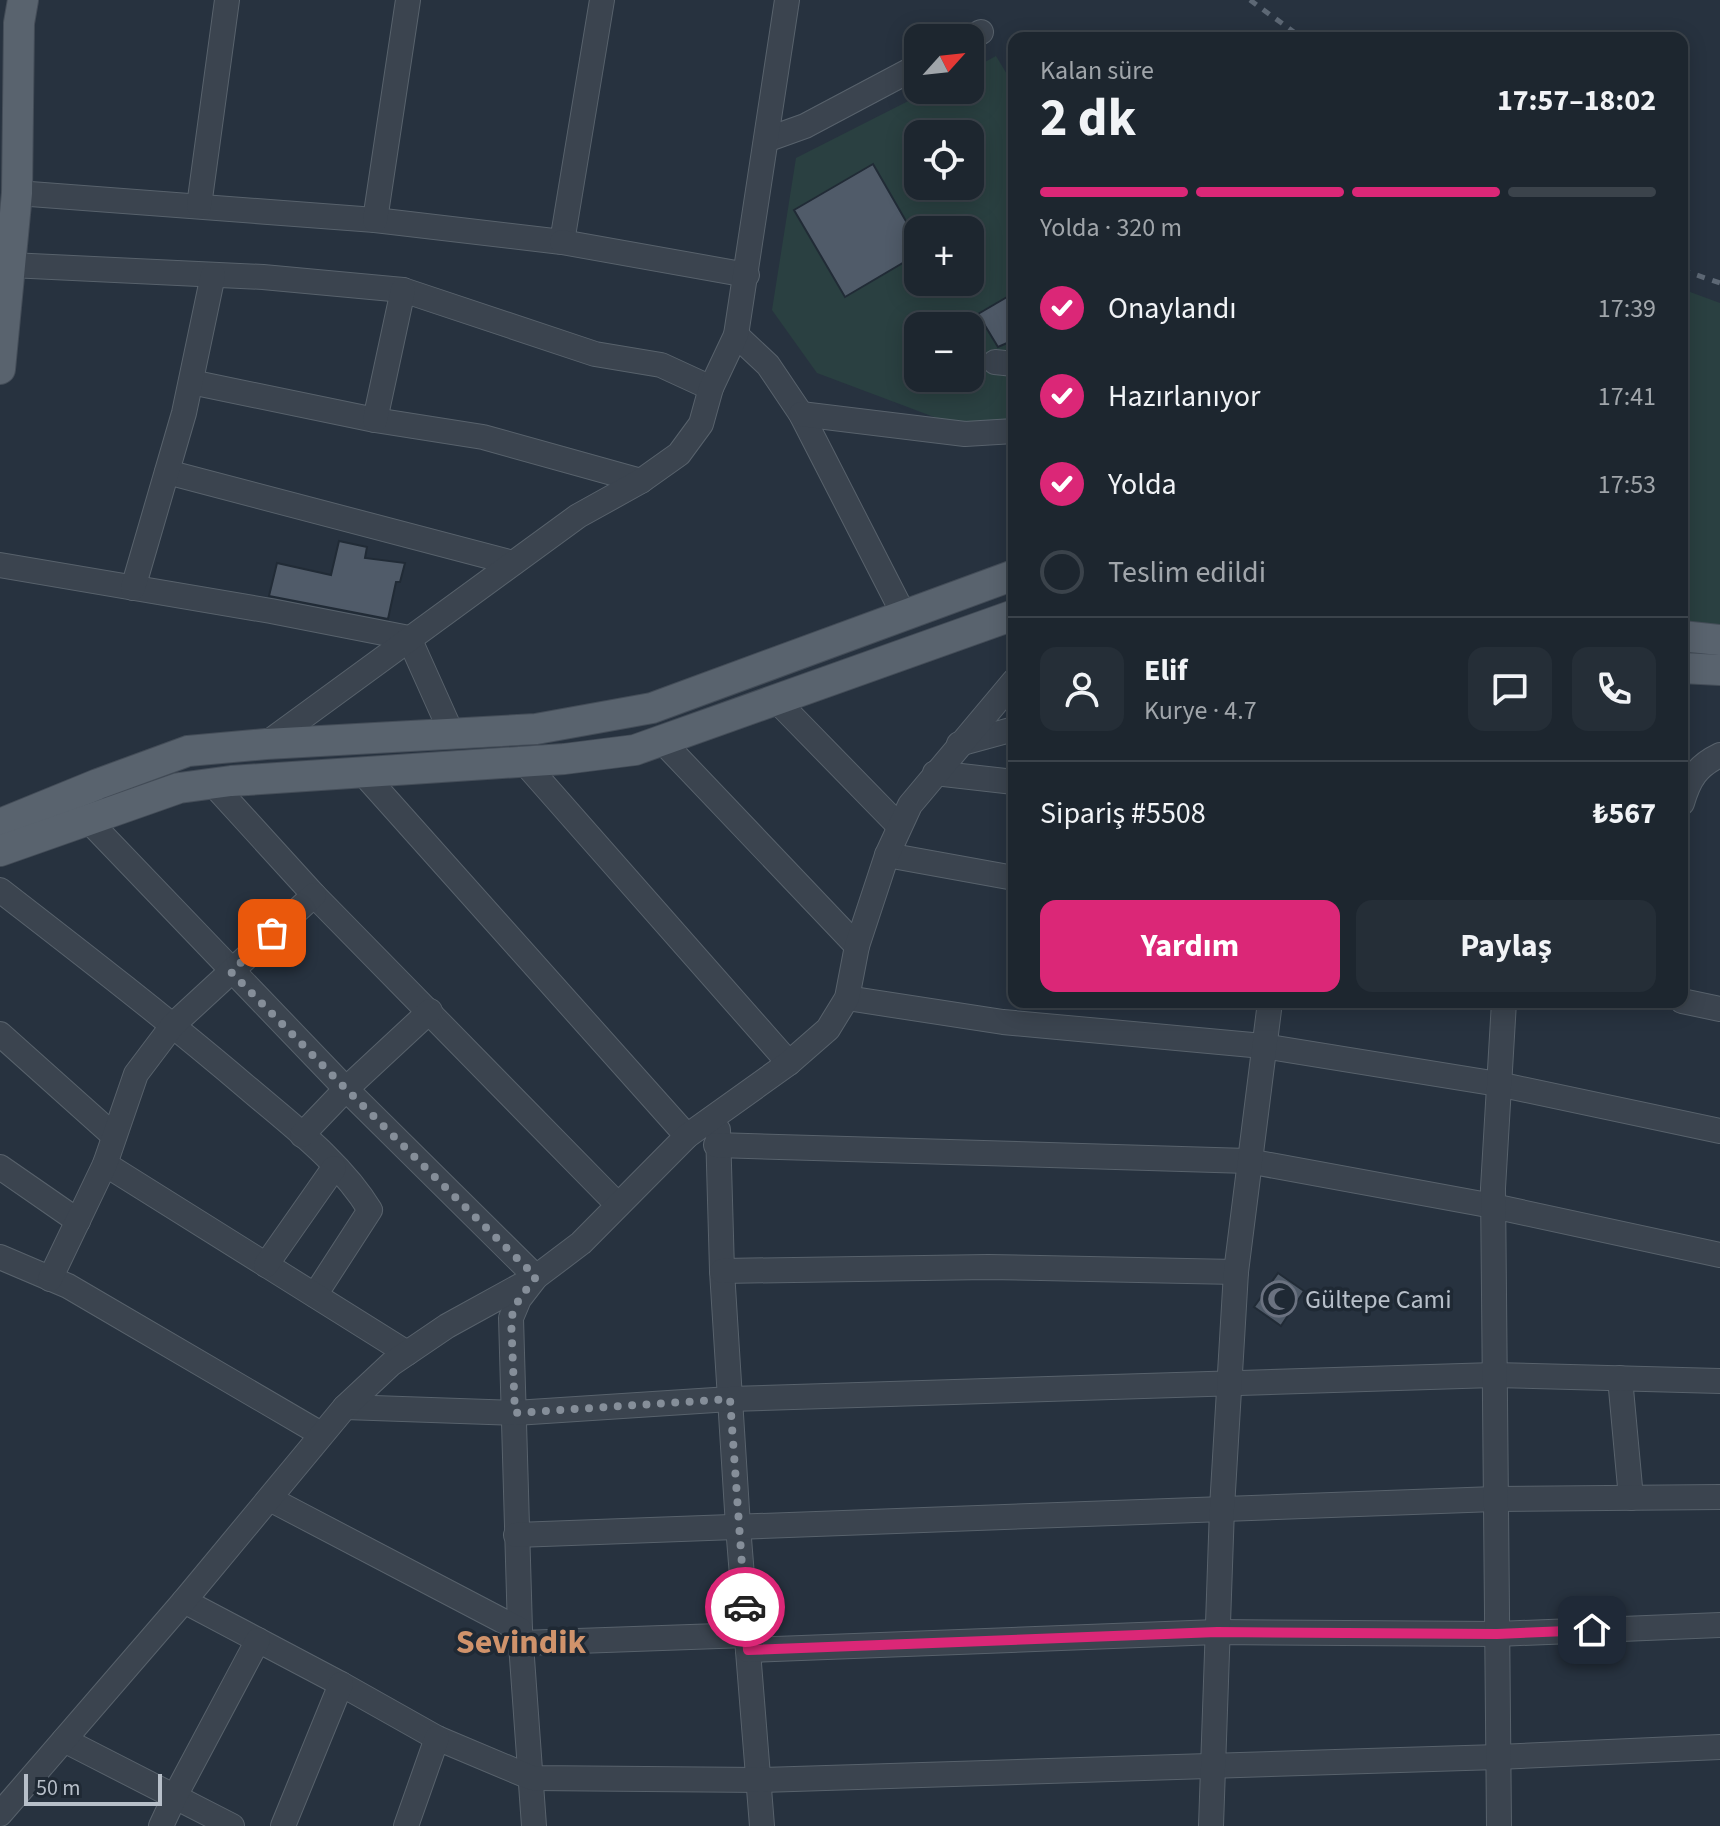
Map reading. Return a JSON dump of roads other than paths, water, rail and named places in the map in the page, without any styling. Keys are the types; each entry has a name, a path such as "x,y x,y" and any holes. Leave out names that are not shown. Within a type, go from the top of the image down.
{"main road":[{"path":"0,369 17,193 19,23 23,0"},
{"path":"0,824 188,751 536,729 652,708 1008,577"},
{"path":"0,851 179,788 212,783 564,759 635,750 1008,617"},
{"path":"1688,637 1720,640"},
{"path":"1688,668 1720,670"}],"street":[{"path":"199,206 227,0"},
{"path":"375,220 408,0"},
{"path":"562,242 602,0"},
{"path":"266,744 578,516 641,481 679,454 701,424 711,388 736,335 787,0"},
{"path":"766,140 805,126 904,73"},
{"path":"17,193 375,220 562,242 747,275"},
{"path":"10,265 213,275 403,290 595,354 661,365 711,388"},
{"path":"133,588 191,382 213,275"},
{"path":"375,420 403,290"},
{"path":"736,335 768,365 801,414 905,617"},
{"path":"191,382 375,420 483,437 641,481"},
{"path":"801,414 965,434 1008,431"},
{"path":"167,472 513,563"},
{"path":"0,565 409,638"},
{"path":"409,638 452,734"},
{"path":"0,1814 184,1601 345,1407 391,1364 447,1326 536,1277 581,1243 687,1136 789,1063 828,1029 847,998 857,946 887,855 910,805 1008,688"},
{"path":"777,701 899,826"},
{"path":"959,744 1008,731"},
{"path":"662,741 857,946"},
{"path":"1688,784 1703,763 1720,755"},
{"path":"523,761 789,1063"},
{"path":"362,772 687,1136"},
{"path":"935,773 1008,781"},
{"path":"212,783 314,895 618,1205"},
{"path":"87,819 231,972 536,1277"},
{"path":"887,855 1008,877"},
{"path":"0,890 173,1025 302,1135 360,1194 370,1210 315,1295"},
{"path":"50,1279 105,1164 136,1074 173,1025 314,895"},
{"path":"847,998 1003,1022 1263,1046 1498,1084 1720,1131"},
{"path":"1688,1002 1720,1009"},
{"path":"1211,1826 1222,1508 1236,1272 1269,1008"},
{"path":"1499,1826 1493,1206 1504,1008"},
{"path":"302,1135 346,1089 430,1011"},
{"path":"0,1034 114,1136"},
{"path":"719,1113 716,1145 722,1271 762,1826"},
{"path":"716,1145 1248,1161 1493,1206 1720,1255"},
{"path":"105,1164 407,1353"},
{"path":"0,1167 78,1221"},
{"path":"266,1265 334,1168"},
{"path":"0,1257 68,1286 321,1434"},
{"path":"722,1271 988,1267 1236,1272"},
{"path":"534,1826 520,1637 511,1318 519,1299 536,1277"},
{"path":"345,1407 515,1413 730,1399 969,1394 1494,1375 1720,1381"},
{"path":"1620,1378 1631,1498"},
{"path":"516,1535 1495,1499 1720,1497"},
{"path":"270,1499 520,1637 748,1643 1217,1632 1497,1634 1720,1625"},
{"path":"184,1601 437,1738 532,1778 760,1780 1720,1747"},
{"path":"161,1826 258,1640"},
{"path":"283,1826 341,1684"},
{"path":"406,1826 437,1738"},
{"path":"64,1740 232,1826"},
{"path":"0,1822 7,1826"}],"railway":[{"path":"1250,0 1294,32"},
{"path":"1688,272 1720,283"}],"place":[{"name":"Gültepe Cami","path":"1279,1299"}],"district":[{"name":"Sevindik","path":"521,1641"}]}
